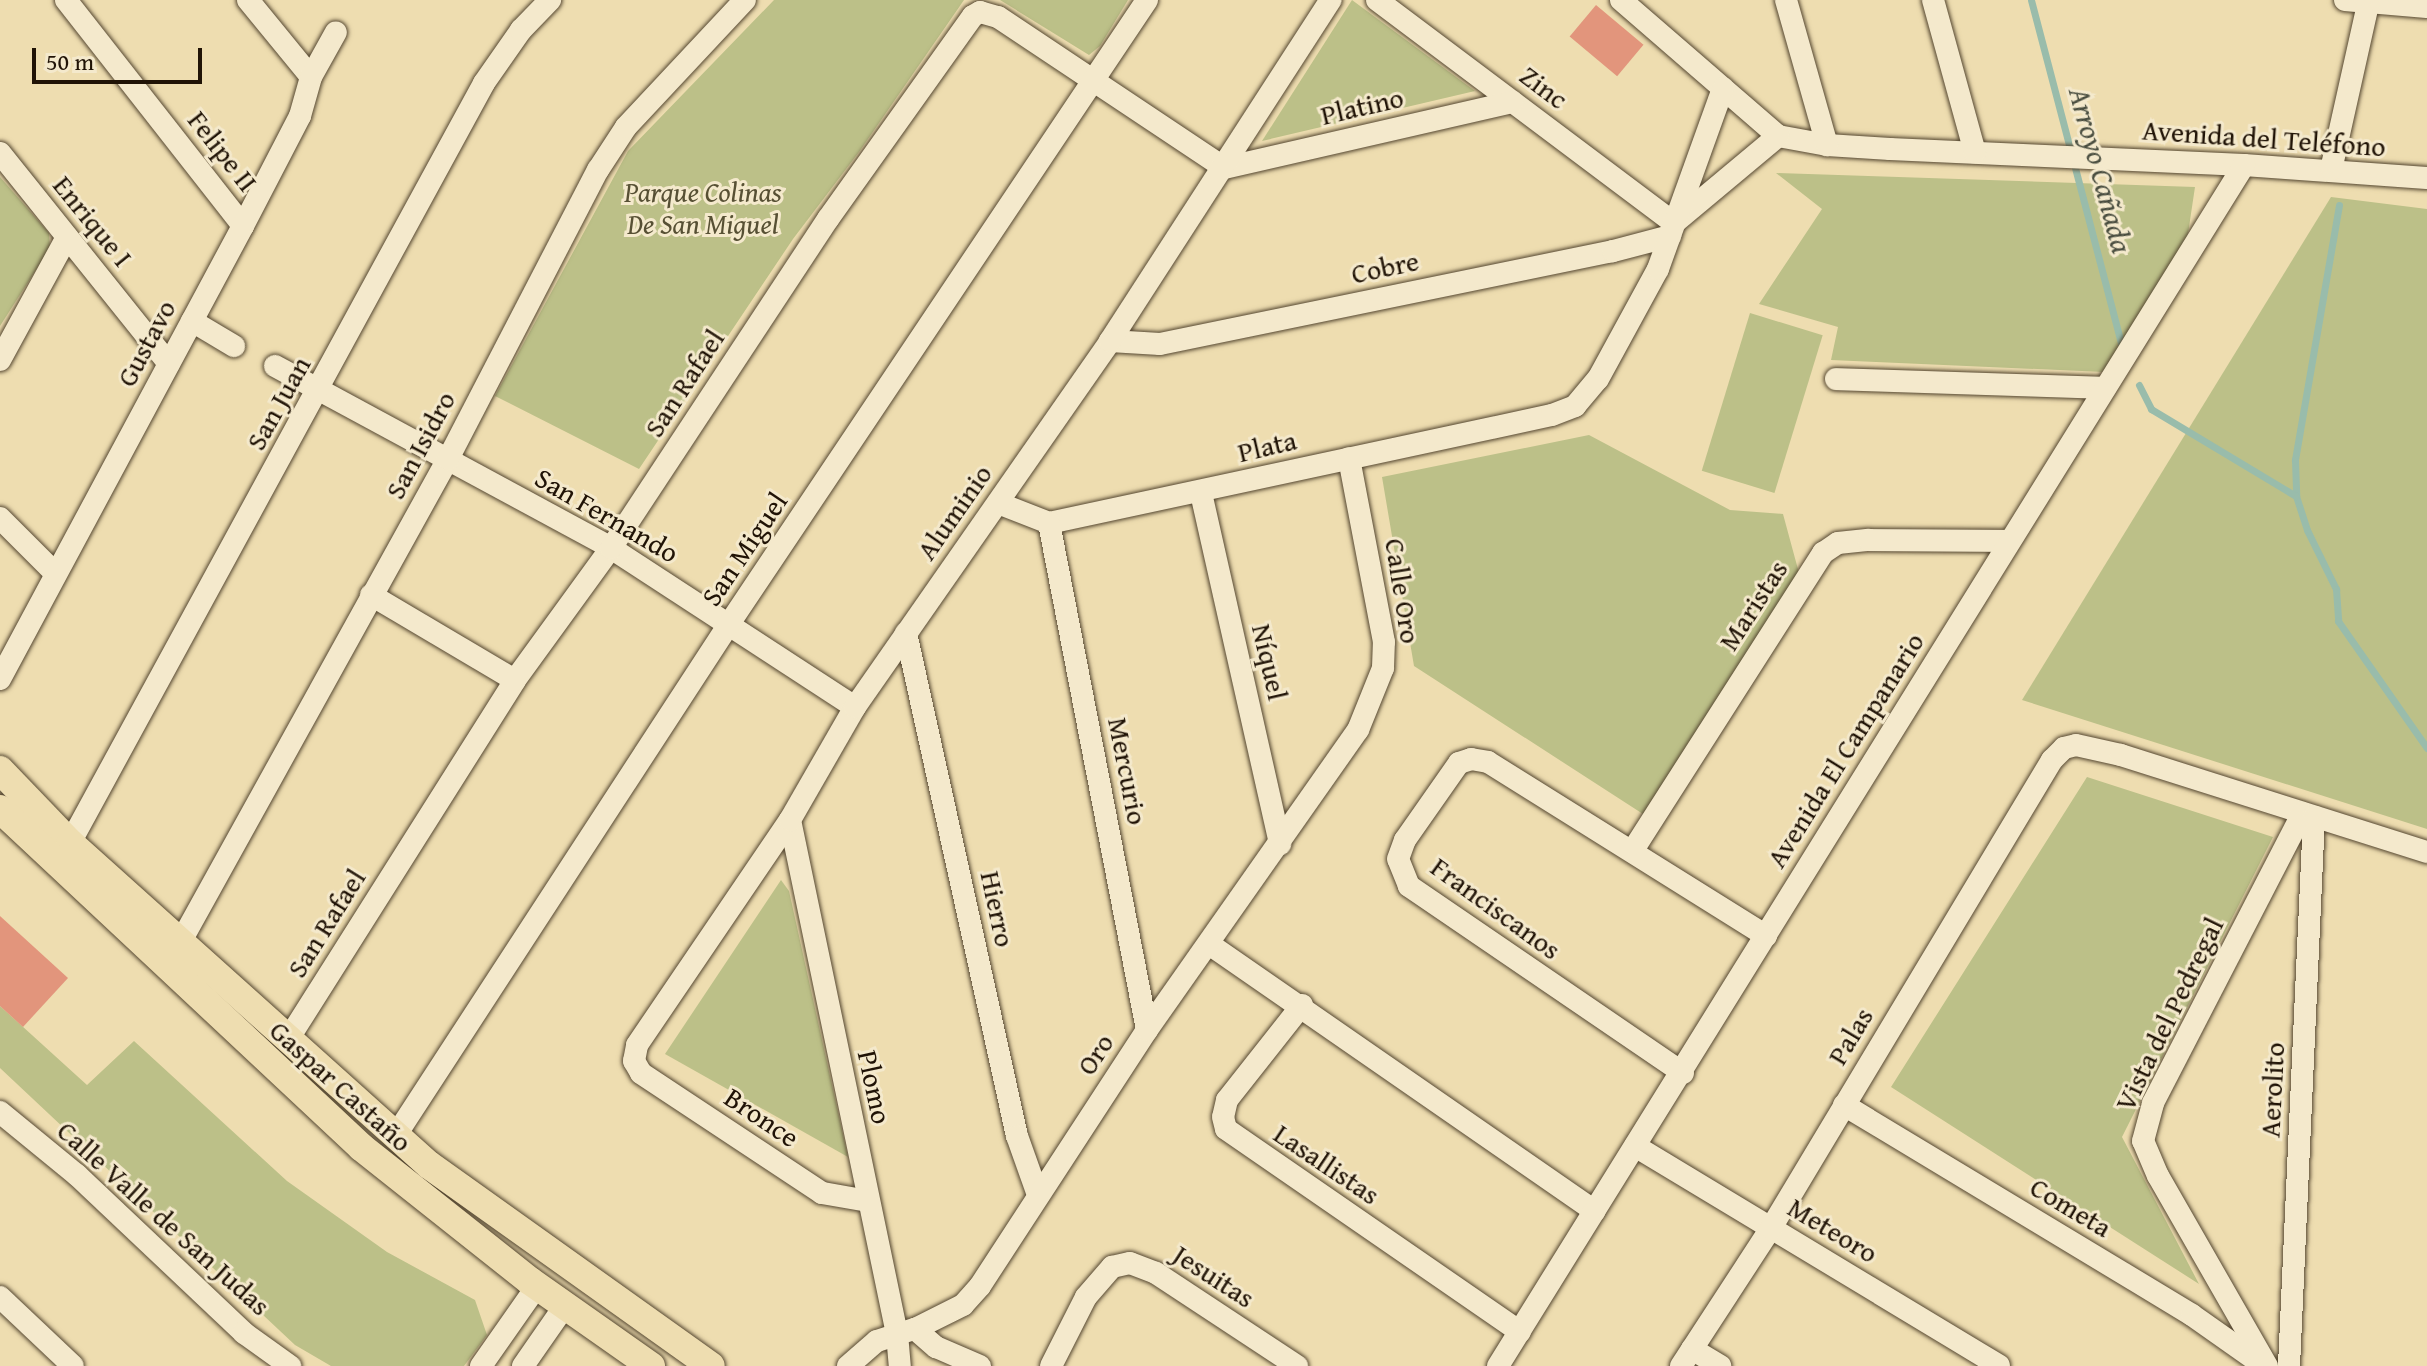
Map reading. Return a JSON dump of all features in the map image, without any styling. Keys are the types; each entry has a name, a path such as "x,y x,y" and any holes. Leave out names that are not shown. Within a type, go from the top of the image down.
{"main road":[{"name":"Gaspar Castaño","path":"0,770 70,843 429,1165 711,1366"},
{"name":"Gaspar Castaño","path":"0,809 361,1147 564,1307 651,1366"}],"street":[{"name":"Felipe II","path":"66,0 243,226"},
{"path":"248,0 311,77"},
{"name":"San Juan","path":"70,843 484,83 521,30 550,0"},
{"name":"San Isidro","path":"180,943 448,459 598,170 626,127 745,0"},
{"name":"San Miguel","path":"396,1135 729,624 1147,0"},
{"name":"Aluminio","path":"634,1061 637,1045 649,1023 790,820 855,707 1110,341 1331,0"},
{"name":"Zinc","path":"1377,0 1513,102 1672,230"},
{"path":"1621,0 1778,136"},
{"path":"1786,0 1827,145"},
{"path":"1933,0 1975,152"},
{"path":"2345,0 2427,7"},
{"path":"2331,170 2368,1"},
{"name":"San Rafael","path":"289,1038 515,680 611,548 828,219 973,16 980,12 998,17 1224,168"},
{"name":"Gustavo","path":"0,679 54,572 243,226 300,116 311,77 336,32"},
{"name":"Cobre","path":"1552,415 1575,406 1598,379 1645,296 1723,88"},
{"name":"Platino","path":"1224,168 1513,102"},
{"name":"Cobre","path":"1110,341 1160,344 1613,251 1672,230 1778,136"},
{"name":"Avenida del Teléfono","path":"1778,136 1827,145 2244,165 2427,178"},
{"name":"Enrique I","path":"0,153 169,364"},
{"name":"Avenida El Campanario","path":"1498,1366 1683,1073 2244,165"},
{"path":"0,360 67,237"},
{"path":"192,321 234,346"},
{"name":"San Fernando","path":"275,366 611,548 855,707"},
{"path":"1836,379 2105,388"},
{"name":"Plata","path":"1049,523 1201,493 1552,415"},
{"name":"Calle Oro","path":"1349,458 1384,642 1383,668 1358,730"},
{"name":"Níquel","path":"1201,493 1280,844"},
{"path":"998,503 1049,523"},
{"path":"0,518 54,572"},
{"name":"Mercurio","path":"1049,523 1147,1030"},
{"name":"Maristas","path":"1633,850 1823,553 1838,543 1869,540 2009,541"},
{"path":"371,595 515,680"},
{"name":"Hierro","path":"906,633 1017,1136 1038,1195"},
{"name":"Oro","path":"848,1366 877,1341 906,1332 963,1305 980,1286 1147,1030 1358,730"},
{"name":"Palas","path":"1687,1358 1771,1228 2052,760 2064,748 2076,745 2121,755 2309,815"},
{"name":"Franciscanos","path":"1683,1073 1409,886 1398,859 1405,840 1448,774 1459,763 1471,759 1502,769 1766,936"},
{"path":"2309,815 2427,852"},
{"name":"Vista del Pedregal","path":"2265,1366 2158,1176 2143,1141 2153,1103 2309,815"},
{"name":"Aerolito","path":"2289,1366 2309,815"},
{"name":"Plomo","path":"790,820 868,1201 906,1332 900,1366"},
{"path":"1209,944 1302,1005 1595,1211"},
{"name":"Lasallistas","path":"1302,1005 1227,1100 1223,1117 1226,1129 1520,1332"},
{"name":"Bronce","path":"634,1061 641,1073 822,1193 868,1201"},
{"name":"Cometa","path":"1844,1105 2192,1315 2265,1366"},
{"name":"Calle Valle de San Judas","path":"0,1112 77,1175 244,1333 290,1366"},
{"name":"Meteoro","path":"1635,1146 1999,1366"},
{"name":"Jesuitas","path":"1051,1366 1094,1287 1112,1267 1130,1263 1156,1273 1297,1366"},
{"path":"481,1366 537,1286"},
{"path":"0,1297 73,1366"},
{"path":"523,1366 564,1307"},
{"path":"906,1332 980,1366"},
{"path":"1687,1358 1720,1366"}],"green space":[{"name":"Parque Colinas De San Miguel","path":"774,0 964,0 859,152 793,239 639,469 495,396 628,151"},
{"path":"1000,0 1128,0 1100,46 1089,55"},
{"path":"1352,0 1475,91 1262,141"},
{"path":"1776,173 2195,187 2186,247 2104,372 1831,360 1838,327 1759,304 1822,209"},
{"path":"0,177 49,233 50,248 0,326"},
{"path":"2331,197 2427,209 2427,829 2022,700"},
{"path":"1750,313 1823,335 1774,493 1702,471"},
{"path":"1589,435 1730,510 1783,514 1799,573 1643,814 1414,666 1382,477"},
{"path":"2087,777 2273,837 2122,1137 2199,1284 1891,1087"},
{"path":"781,880 789,891 848,1157 665,1054"},
{"path":"0,1006 87,1085 134,1041 287,1181 387,1252 475,1300 487,1335 464,1366 331,1366 295,1345 0,1068"}],"building":[{"path":"1596,5 1643,45 1617,76 1570,36"},
{"path":"0,916 68,978 23,1027 0,1006"}],"waterway":[{"name":"Arroyo Cañada","path":"2031,0 2123,350"},
{"name":"Arroyo Cañada","path":"2339,205 2295,460 2296,496 2307,530 2336,589 2338,621 2427,748"},
{"name":"Arroyo Cañada","path":"2139,385 2151,409 2296,496"}]}
